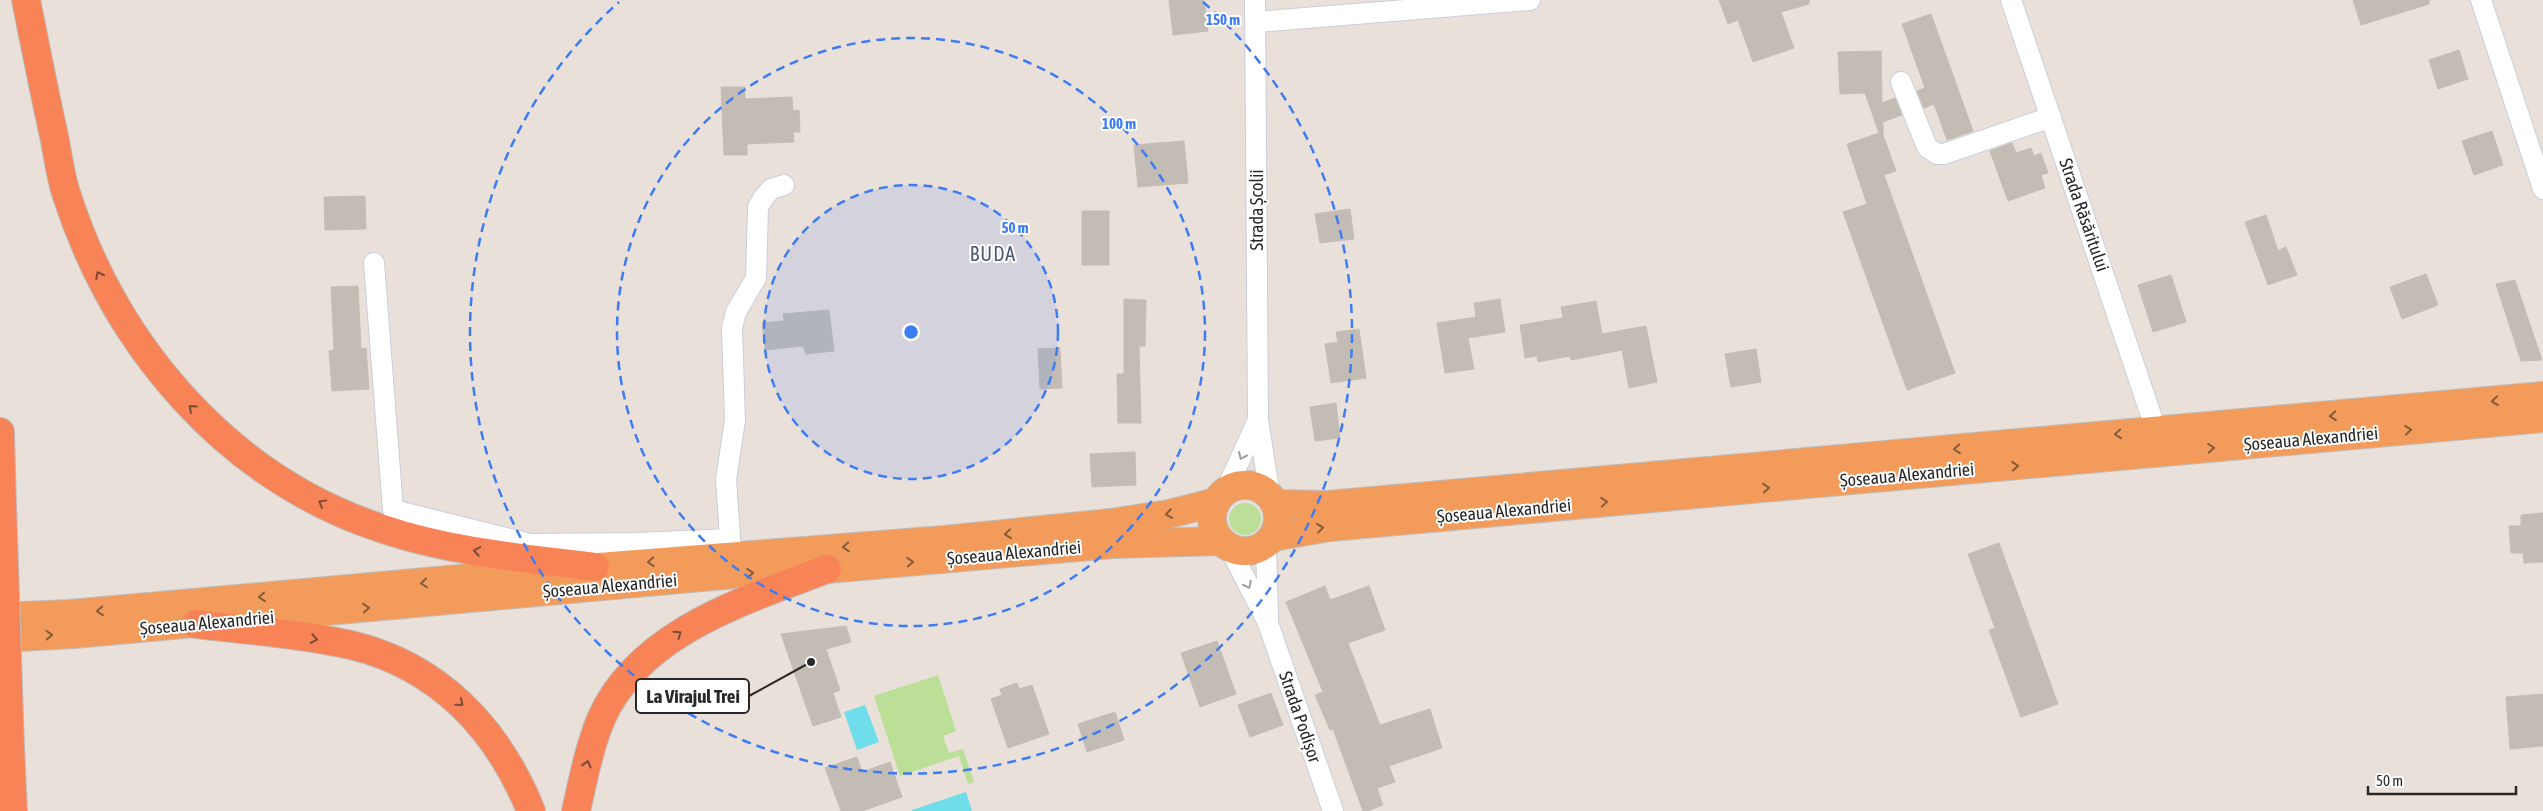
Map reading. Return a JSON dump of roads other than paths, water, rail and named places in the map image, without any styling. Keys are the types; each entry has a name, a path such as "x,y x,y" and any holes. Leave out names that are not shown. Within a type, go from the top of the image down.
{"highway":[{"path":"26,0 66,191 88,253 117,311 149,358 185,402 230,443 276,477 327,506 382,529 436,544 595,567"},
{"name":"Șoseaua Alexandriei","path":"0,617 70,614 595,567 730,548 944,540 1111,523 1169,514 1221,497 1236,486 1249,486 1261,490 1272,501 1328,505 2543,396"},
{"name":"Șoseaua Alexandriei","path":"0,638 196,624 701,577 827,569 1113,544 1225,544 1248,551 1269,540 1330,527 2543,418"},
{"path":"0,432 13,811"},
{"path":"1221,497 1212,514 1212,523 1225,544"},
{"path":"1269,540 1277,521 1272,501"},
{"path":"576,811 592,743 602,718 615,695 647,660 680,632 707,617 827,569"},
{"path":"196,624 306,637 352,646 411,668 442,688 473,715 500,748 519,782 531,811"}],"street":[{"name":"Strada Școlii","path":"1255,0 1258,420 1272,501"},
{"path":"1256,22 1530,0"},
{"name":"Strada Răsăritului","path":"2011,0 2156,430"},
{"path":"2481,0 2543,189"},
{"path":"1901,82 1927,147 1937,154 1944,154 2051,117"},
{"path":"374,263 393,510 530,544 637,543 730,548 726,480 735,420 732,328 736,312 756,278 758,208 764,197 772,190 784,185"},
{"name":"Strada Școlii","path":"1221,497 1258,420"},
{"name":"Strada Podișor","path":"1268,623 1269,540"},
{"name":"Strada Podișor","path":"1225,544 1268,623 1333,811"}],"water":[{"path":"865,705 879,742 857,750 844,712"},
{"path":"966,792 972,811 912,811 912,810"}],"place":[{"name":"La Virajul Trei","path":"811,662"}],"district":[{"name":"BUDA","path":"993,254"}]}
